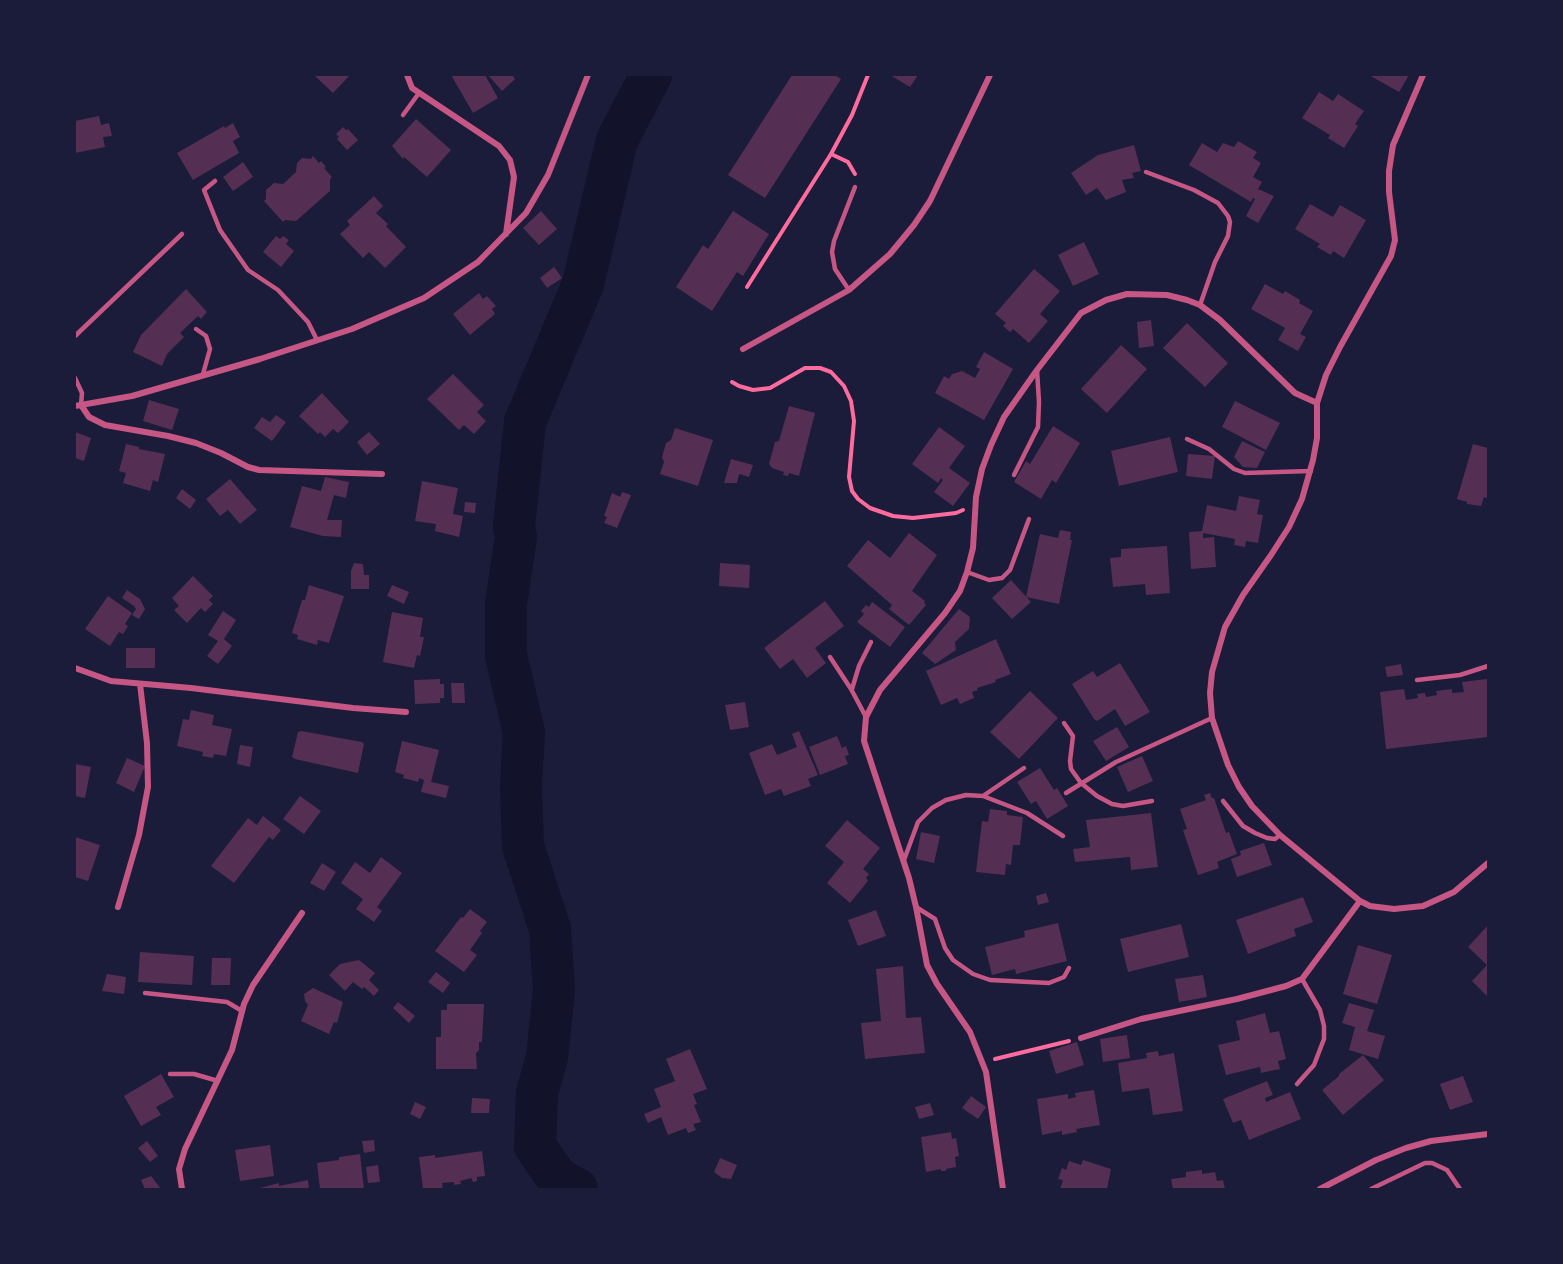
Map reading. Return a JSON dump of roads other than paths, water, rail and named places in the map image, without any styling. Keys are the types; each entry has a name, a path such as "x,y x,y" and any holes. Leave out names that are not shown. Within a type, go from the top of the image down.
{"street":[{"path":"408,75 412,88 499,146 510,160 514,177 506,234"},
{"path":"78,406 132,396 317,340 374,321 424,298 478,262 526,213 548,176 588,75"},
{"path":"743,349 849,290 890,254 930,201 990,75"},
{"path":"1423,75 1393,145 1389,192 1395,240 1391,256 1326,375 1317,403 1317,438 1311,471 1302,499 1289,526 1243,595 1225,627 1212,672 1210,693 1212,718 1228,765 1252,806 1280,835 1360,901 1370,906 1394,909 1423,906 1454,892 1488,863"},
{"path":"1003,1189 993,1111 982,1062 970,1032 937,984 927,965 916,907 864,741 866,717 880,690 945,613 960,591 973,548 975,509 982,469 991,445 1004,417 1081,313 1106,300 1127,294 1167,295 1200,305 1220,320 1295,393 1317,403"},
{"path":"78,406 89,417 105,426 196,443 259,470 382,474"},
{"path":"75,668 111,681 406,712"},
{"path":"118,907 139,835 148,787 146,732 140,684"},
{"path":"1081,1038 1142,1019 1286,986 1302,979 1360,901"},
{"path":"182,1189 179,1169 185,1149 232,1050 242,1011 253,986 302,913"},
{"path":"1320,1189 1376,1160 1406,1148 1431,1141 1488,1134"}],"lane":[{"path":"403,115 419,93"},
{"path":"1146,172 1202,194 1218,203 1228,216 1230,222 1228,236 1215,262 1200,305"},
{"path":"215,181 204,190 220,230 248,270 278,290 308,322 317,340"},
{"path":"849,290 835,269 832,252 855,187"},
{"path":"75,336 182,234"},
{"path":"196,329 206,336 210,349 203,374"},
{"path":"1014,475 1038,427 1040,402 1037,370"},
{"path":"75,378 82,393 78,406"},
{"path":"1187,439 1209,449 1230,466 1245,473 1311,471"},
{"path":"967,572 989,580 1002,578 1010,570 1029,519"},
{"path":"852,689 859,666 872,642"},
{"path":"830,657 852,689 866,717"},
{"path":"1417,680 1460,675 1488,666"},
{"path":"1066,792 1116,762 1212,718"},
{"path":"1064,723 1072,736 1071,769 1081,783 1112,804 1123,806 1152,801"},
{"path":"983,796 1024,768"},
{"path":"903,861 918,822 932,808 946,800 966,795 983,796 1028,813 1063,836"},
{"path":"1223,801 1243,826 1268,838 1275,839 1280,835"},
{"path":"916,907 935,919 945,948 952,960 973,974 990,980 1049,983 1064,977 1069,968"},
{"path":"1297,1083 1314,1065 1324,1038 1320,1011 1302,979"},
{"path":"145,993 227,1002 242,1011"},
{"path":"170,1074 194,1074 218,1081"},
{"path":"1371,1189 1425,1163 1432,1163 1447,1170 1460,1189"}],"waterway":[{"path":"577,1189 557,1178 535,1146 537,1093 547,1057 554,990 550,929 523,846 521,786 524,733 506,655 506,604 516,537 514,526 525,422 583,284 617,140 651,75"}]}
